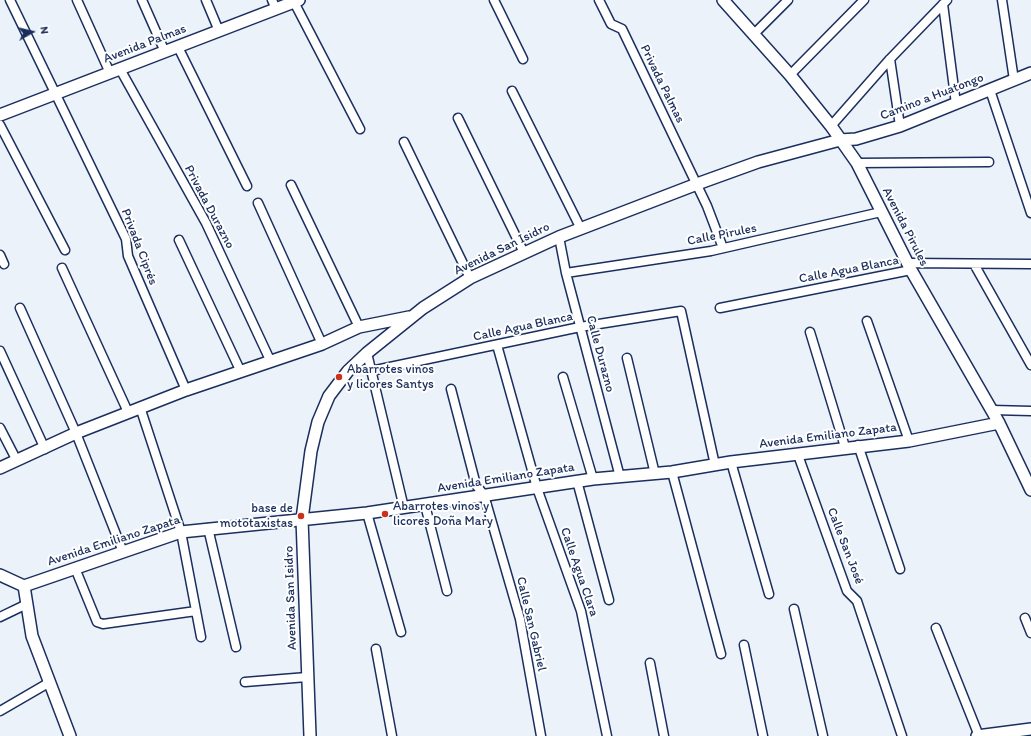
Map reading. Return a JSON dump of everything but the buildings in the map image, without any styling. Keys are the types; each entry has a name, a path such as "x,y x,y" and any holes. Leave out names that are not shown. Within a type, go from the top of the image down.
{"main road":[{"name":"Avenida Pirules","path":"723,0 790,75 831,126 857,163 909,266 1000,424 1031,490"},
{"name":"Avenida Palmas","path":"0,115 219,31 274,4 297,1"},
{"name":"Camino a Huatongo","path":"840,140 856,139 900,126 1031,73"},
{"name":"Avenida San Isidro","path":"310,736 302,519 305,487 318,422 329,396 348,371 410,317 470,278 559,237 697,184 758,162 840,140"},
{"path":"0,468 45,449 76,433 140,407 240,370 322,344 359,327 410,317"},
{"name":"Avenida Emiliano Zapata","path":"24,586 181,532 208,528 367,513 577,481 672,472 731,462 798,455 858,445 910,441 1000,424"},
{"path":"0,575 24,586 32,636 70,736"},
{"path":"982,736 1031,729"}],"street":[{"name":"Privada Ciprés","path":"10,0 126,239 128,256 186,390"},
{"name":"Privada Durazno","path":"77,0 115,71 206,224 270,360"},
{"path":"142,0 165,52"},
{"path":"206,0 219,31"},
{"path":"494,0 523,58"},
{"name":"Privada Palmas","path":"599,0 611,24 622,29 713,218 724,248"},
{"path":"754,34 788,0"},
{"path":"790,75 864,0"},
{"path":"1002,0 1014,80"},
{"path":"297,1 360,129"},
{"path":"831,126 943,1"},
{"path":"943,1 956,104"},
{"path":"178,47 247,186"},
{"path":"890,59 900,126"},
{"path":"512,90 581,229"},
{"path":"990,90 1031,213"},
{"path":"458,118 524,253"},
{"path":"0,125 65,250"},
{"path":"404,142 470,278"},
{"path":"857,163 989,162"},
{"path":"291,185 359,327"},
{"path":"258,203 322,344"},
{"name":"Calle Pirules","path":"566,273 724,248 882,212"},
{"name":"Calle Durazno","path":"559,237 566,273 620,477"},
{"path":"179,240 240,370"},
{"path":"0,255 4,264"},
{"path":"974,264 1031,365"},
{"name":"Calle Agua Blanca","path":"720,308 909,266 1031,264"},
{"path":"62,268 128,412"},
{"path":"20,308 76,433 123,552"},
{"name":"Calle Agua Blanca","path":"371,371 580,327 680,311 715,465"},
{"path":"867,321 910,441"},
{"path":"810,332 845,447"},
{"name":"Calle Agua Clara","path":"497,345 537,488 581,611 607,736"},
{"path":"0,351 45,449"},
{"path":"367,353 404,508"},
{"path":"627,358 655,474"},
{"path":"563,377 593,479"},
{"name":"Calle San Gabriel","path":"450,390 476,485 484,495 520,619 541,736"},
{"path":"140,407 181,532 201,637"},
{"path":"992,410 1031,411"},
{"path":"0,428 16,461"},
{"path":"858,445 900,569"},
{"name":"Calle San José","path":"798,455 847,591 858,601 902,736"},
{"path":"731,462 769,594"},
{"path":"672,472 721,654"},
{"path":"577,481 609,600"},
{"path":"425,505 447,591"},
{"path":"367,513 401,632"},
{"path":"208,528 236,647"},
{"path":"75,568 97,622 103,624 196,611"},
{"path":"0,617 27,604"},
{"path":"794,610 823,736"},
{"path":"1025,618 1031,633"},
{"path":"936,628 982,736"},
{"path":"744,645 763,736"},
{"path":"376,650 392,736"},
{"path":"650,663 664,736"},
{"path":"245,682 307,676"},
{"path":"0,711 50,682"}],"place":[{"name":"Abarrotes vinos y licores Santys","path":"339,377"},
{"name":"Abarrotes vinos y licores Doña Mary","path":"385,514"},
{"name":"base de mototaxistas","path":"301,516"}]}
